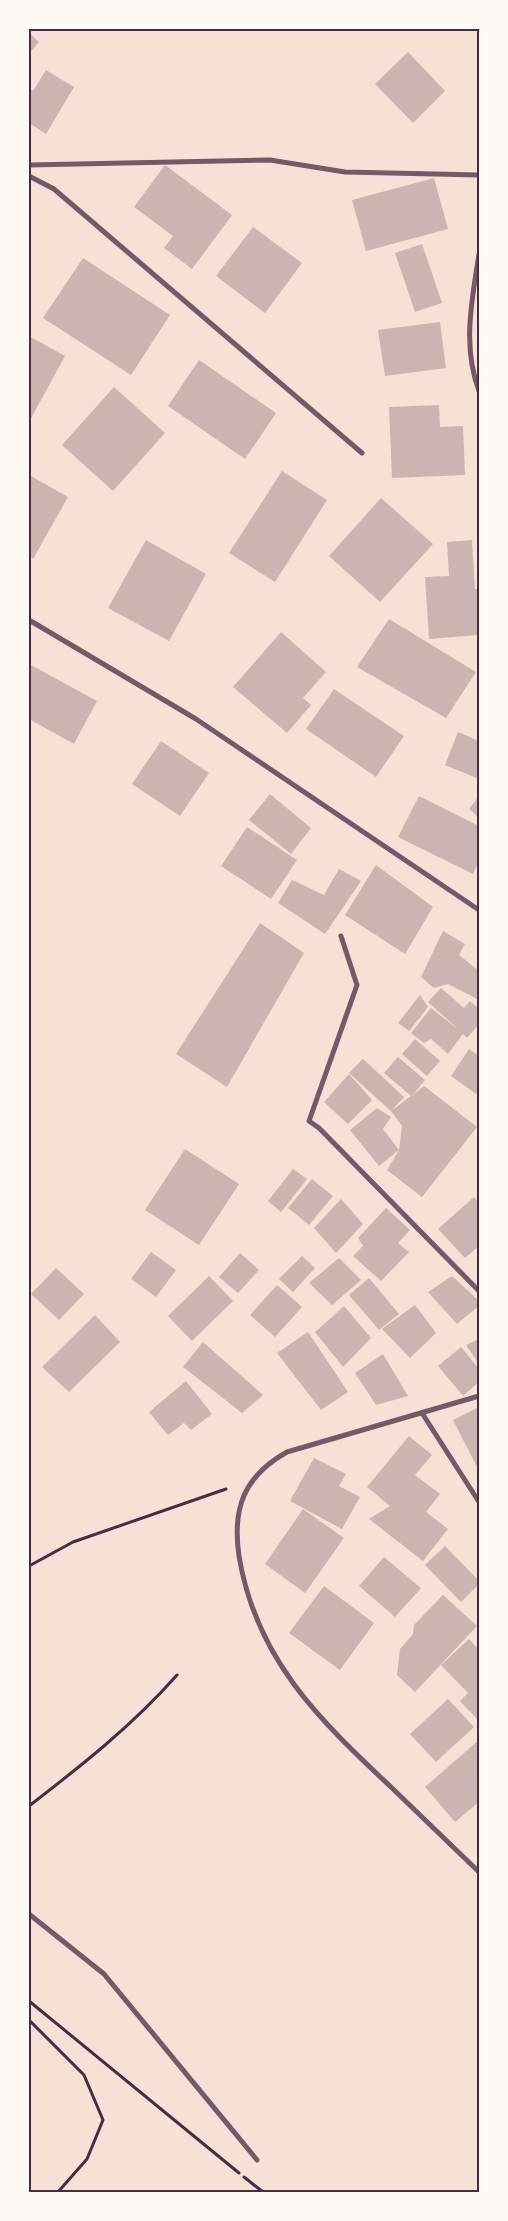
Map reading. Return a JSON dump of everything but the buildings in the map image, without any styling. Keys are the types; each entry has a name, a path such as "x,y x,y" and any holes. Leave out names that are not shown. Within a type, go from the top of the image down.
{"street":[{"path":"29,165 270,160 345,172 479,175"},
{"path":"29,176 54,189 362,453"},
{"path":"479,254 470,311 470,347 479,391"},
{"path":"29,620 196,719 479,910"},
{"path":"341,936 357,985 309,1121 319,1128 479,1291"},
{"path":"479,1396 422,1414 307,1444 287,1452 270,1461 253,1480 239,1505 236,1524 238,1546 251,1605 276,1657 293,1684 326,1725 479,1872"},
{"path":"422,1414 479,1502"},
{"path":"29,1914 104,1974 257,2160"}],"path":[{"path":"29,1566 74,1542 253,1480"},
{"path":"29,1806 86,1762 141,1714 177,1675"},
{"path":"29,2001 263,2192"},
{"path":"29,2020 84,2075 103,2120 87,2159 58,2192"}]}
